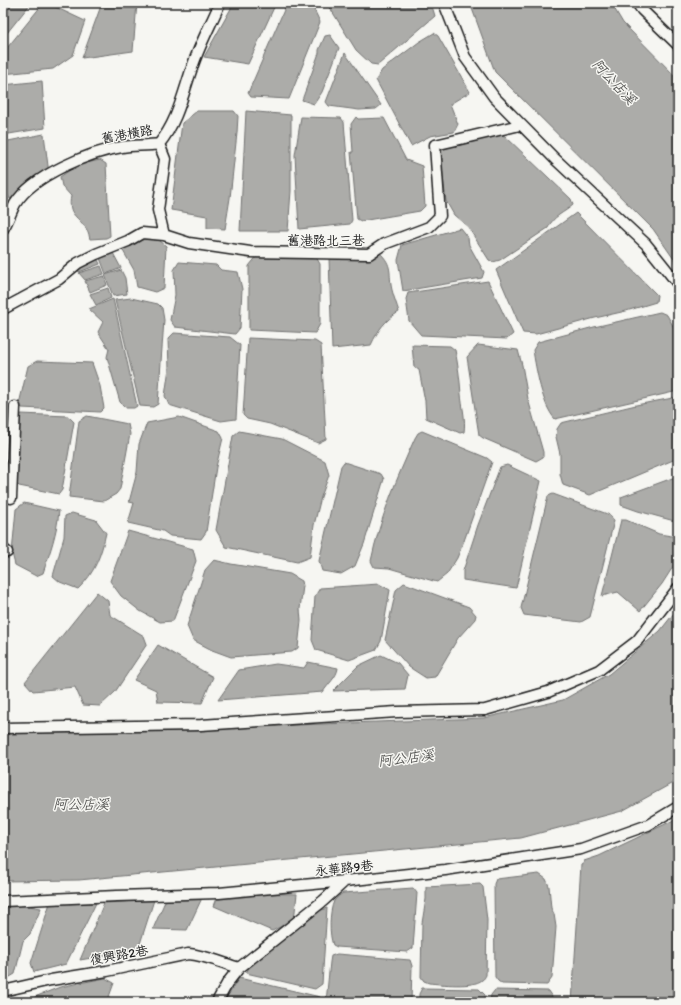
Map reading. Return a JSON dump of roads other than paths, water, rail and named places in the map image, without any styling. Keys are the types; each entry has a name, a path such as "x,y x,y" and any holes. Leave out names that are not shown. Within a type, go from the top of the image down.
{"street":[{"name":"舊港橫路","path":"3,228 16,203 32,185 59,169 88,155 122,147 159,144 168,133 181,105 193,64 220,3"},
{"path":"444,3 465,57 494,97 520,125 646,244 678,284"},
{"path":"637,3 642,10 678,45"},
{"name":"舊港路北三巷","path":"3,309 59,279 78,263 128,241 142,233 164,235 189,243 250,252 369,254 384,244 429,227 440,216 435,145 520,125"},
{"path":"159,144 165,160 158,210 164,235"},
{"path":"3,493 11,498 15,407"},
{"path":"3,728 201,726 397,712 485,710 548,692 599,670 637,641 678,588"},
{"name":"永華路9巷","path":"3,901 219,893 445,870 581,849 648,825 678,807"},
{"path":"218,1002 228,982 239,968 323,901 345,881"},
{"name":"復興路2巷","path":"3,991 51,980 188,954 199,955 239,968"}],"water":[{"path":"3,3 31,3 3,38"},
{"path":"102,3 137,3 133,51 82,58"},
{"path":"234,3 276,3 248,64 204,57"},
{"path":"287,3 311,3 320,22 289,99 251,97 248,93"},
{"path":"327,3 431,3 435,16 378,65 371,64 356,50"},
{"name":"阿公店溪","path":"470,3 611,3 623,23 678,79 678,265 653,229 495,72"},
{"path":"41,6 53,6 85,21 73,55 53,69 3,74 3,53"},
{"path":"434,33 438,36 470,92 450,104 458,124 454,132 430,136 411,146 376,80 382,70 419,42"},
{"path":"330,35 339,48 322,92 314,104 302,100 325,36"},
{"path":"345,53 381,105 376,109 359,110 329,106 326,102"},
{"path":"42,81 45,128 3,135 3,85"},
{"path":"197,111 234,111 238,116 230,198 225,229 207,228 207,216 171,210 182,123"},
{"path":"246,111 291,115 291,191 288,231 240,231"},
{"path":"301,117 341,118 344,122 352,220 350,224 299,229 295,155"},
{"path":"356,117 358,119 384,118 406,160 422,166 425,206 420,211 361,221 357,219 351,152 353,152 351,124"},
{"path":"44,134 49,174 10,199 3,187 3,142"},
{"path":"496,134 505,136 571,199 573,205 553,220 548,228 500,260 493,262 489,260 468,227 454,215 446,201 440,153 444,147"},
{"path":"100,160 106,164 110,236 106,238 90,239 88,231 84,225 72,212 70,203 71,196 62,186 60,177 77,165"},
{"path":"576,213 657,295 656,302 536,334 523,333 496,270"},
{"path":"460,228 468,238 469,245 484,272 482,278 403,291 398,260 402,245"},
{"path":"134,239 159,240 166,246 164,288 155,292 137,287 134,270 122,249"},
{"path":"379,252 387,261 389,266 392,290 399,312 382,326 371,345 332,349 329,258"},
{"path":"113,253 121,268 106,274 100,258 103,255"},
{"path":"258,255 316,257 320,264 320,324 315,333 249,330 249,266"},
{"path":"96,256 100,264 79,272 76,267"},
{"path":"179,262 216,265 221,270 238,272 242,289 240,328 235,334 175,327 170,320 175,295 174,270"},
{"path":"101,266 104,274 85,280 79,273"},
{"path":"121,270 125,278 127,294 113,296 105,275"},
{"path":"104,276 107,285 90,292 85,281"},
{"path":"488,281 513,334 507,339 421,335 409,321 406,299 408,293"},
{"path":"108,288 111,298 96,305 90,294"},
{"path":"131,298 158,304 162,308 164,320 158,404 153,407 140,406 115,300"},
{"path":"113,299 137,406 134,408 126,408 120,402 107,357 109,349 98,332 103,322 89,309"},
{"path":"660,312 667,315 678,335 678,391 555,419 546,405 538,376 533,350 538,342"},
{"path":"174,333 230,337 240,345 236,419 221,421 169,405 165,396 169,368 168,339"},
{"path":"248,338 315,341 321,345 326,439 318,443 270,424 247,419 243,415"},
{"path":"412,345 450,346 455,350 459,372 464,432 460,433 426,418 425,401 419,370 414,367"},
{"path":"478,345 518,350 528,399 543,452 543,457 536,461 479,435 467,357"},
{"path":"37,361 92,363 100,386 104,408 100,412 22,408 19,404 28,366"},
{"path":"678,397 678,458 590,495 563,485 560,474 560,454 556,437 557,429 561,423 636,405"},
{"path":"21,414 68,416 74,422 62,490 59,494 19,486 14,481"},
{"path":"87,416 128,424 130,434 120,489 116,494 104,501 69,497 79,421"},
{"path":"179,417 219,431 223,438 216,467 206,532 201,539 170,536 163,531 128,523 134,503 129,502 137,472 139,444 147,423"},
{"path":"239,431 282,439 325,461 329,475 321,497 314,525 310,557 297,562 226,547 216,530 233,436"},
{"path":"422,431 487,458 492,462 457,558 447,574 437,582 389,568 374,567 371,561 379,529 396,483 415,438 418,433"},
{"path":"344,462 381,474 384,479 364,544 355,566 341,574 322,571 319,561 341,466"},
{"path":"507,465 541,481 516,588 463,580 463,571 478,525 500,467"},
{"path":"678,476 678,522 621,505 621,497"},
{"path":"553,494 610,515 614,521 590,617 581,622 524,615 521,608 548,496"},
{"path":"24,503 59,511 55,535 43,573 36,576 15,565 12,553 16,509"},
{"path":"72,513 96,520 106,533 102,549 93,570 78,589 60,582 53,576 64,537 65,516"},
{"path":"621,520 626,520 659,534 678,537 678,559 662,584 640,611 618,592 602,596"},
{"path":"128,531 193,549 196,561 173,621 160,622 140,611 121,596 110,581"},
{"path":"214,560 290,574 302,581 303,586 300,609 301,621 298,648 292,652 231,657 212,650 193,640 187,626 205,570"},
{"path":"404,583 469,607 476,615 475,619 458,638 435,677 426,678 409,667 385,640 396,590"},
{"path":"379,584 390,590 381,641 376,650 349,660 316,650 312,640 315,596 320,588"},
{"path":"97,592 108,601 110,615 144,636 147,644 115,692 100,706 83,705 75,687 33,691 25,682"},
{"name":"阿公店溪","path":"678,608 678,780 622,811 521,838 79,880 3,881 3,732 216,728 484,718 563,700 609,674 660,631"},
{"path":"158,645 213,677 202,703 158,702 156,690 134,680"},
{"path":"381,655 398,663 408,675 405,689 333,691 358,666"},
{"path":"308,662 338,668 334,677 323,692 218,700 239,670 276,664 304,668"},
{"path":"678,818 678,1002 572,1002 581,865 584,861 599,856"},
{"path":"539,874 546,879 549,886 551,908 554,914 556,927 552,978 547,985 502,984 495,977 494,884 496,879"},
{"path":"480,884 483,887 487,920 486,975 483,980 464,985 448,985 424,981 421,977 422,923 426,899 426,887"},
{"path":"413,888 417,893 413,948 407,952 337,947 333,945 330,930 331,911 334,901 343,893"},
{"path":"219,893 297,894 294,920 272,931 214,906"},
{"path":"202,898 187,930 153,929 166,899"},
{"path":"154,900 138,950 80,960 104,903"},
{"path":"50,903 96,903 66,964 34,972 31,963"},
{"path":"23,905 41,908 30,934 23,941 15,974 3,981 3,906"},
{"path":"327,908 322,984 315,989 246,973 252,962 275,941 292,933 316,912"},
{"path":"337,954 410,960 412,966 411,1002 326,1002 331,956"},
{"path":"105,978 114,983 107,1002 26,1002 27,1000 60,987"},
{"path":"239,978 320,997 320,1002 224,1002"},
{"path":"422,988 479,989 485,995 485,1002 419,1002 419,994"},
{"path":"495,990 548,991 552,997 551,1002 490,1002 491,995"}]}
